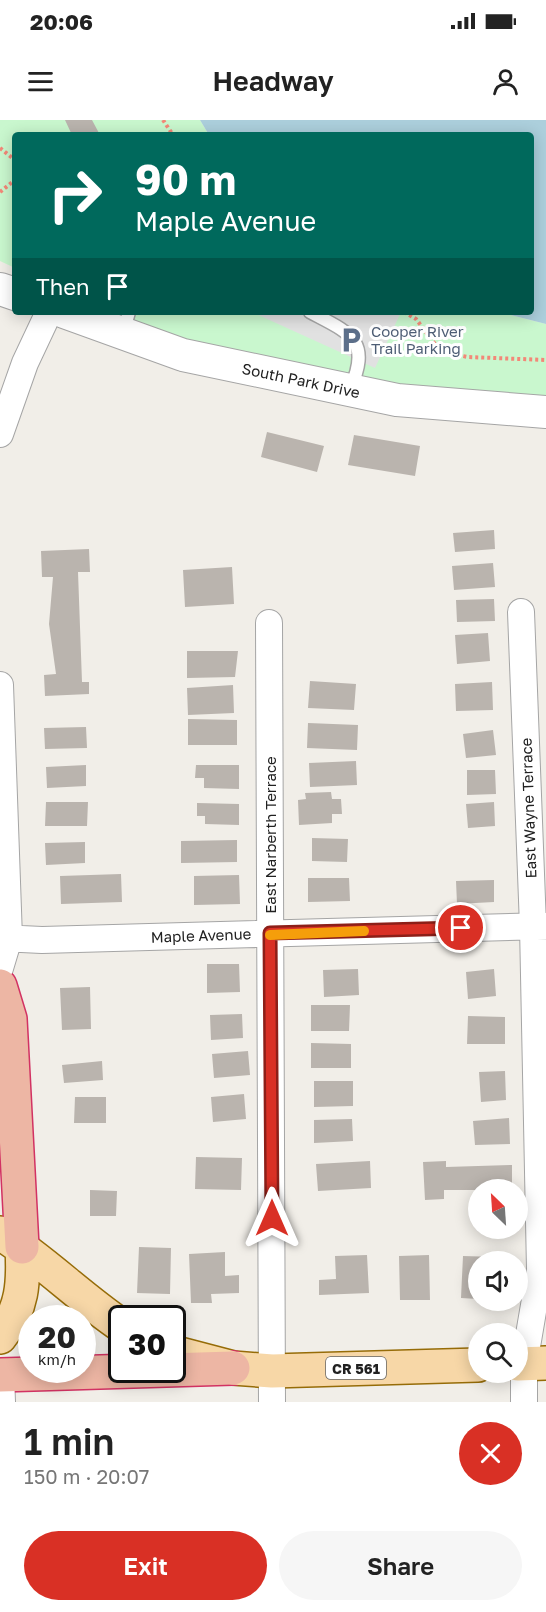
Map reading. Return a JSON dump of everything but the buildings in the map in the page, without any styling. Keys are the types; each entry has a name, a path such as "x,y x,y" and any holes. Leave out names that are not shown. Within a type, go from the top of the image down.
{"highway":[{"path":"0,986 10,1019 11,1240"},
{"path":"0,1111 12,1074"},
{"path":"1,1384 233,1368"}],"main road":[{"path":"11,1240 108,1316"},
{"path":"1,1384 2,1335 21,1298 24,1285 11,1240"},
{"name":"CR 561","path":"186,1356 233,1368 272,1386 468,1366"}],"street":[{"path":"0,434 25,363 48,315"},
{"name":"South Park Drive","path":"81,315 126,323 183,355 349,390 397,400 546,412"},
{"name":"East Wayne Terrace","path":"521,612 540,926 540,1270 524,1402"},
{"name":"East Narberth Terrace","path":"269,623 272,1386"},
{"path":"0,685 4,938 0,968"},
{"name":"Maple Avenue","path":"4,938 540,926"}],"lane":[{"path":"316,315 348,332 354,341 358,351 359,369 349,390"}],"path":[{"path":"0,148 12,158"},
{"path":"0,192 12,182"},
{"path":"409,315 416,319 441,352 468,357 546,360"}],"green space":[{"path":"0,120 200,120 207,132 12,132 12,267 0,261"},
{"path":"107,315 511,315 546,324 546,412 183,355"}],"shaded area":[{"name":"Cooper River Trail Parking","path":"259,315 400,315 375,368"}],"water":[{"path":"200,120 546,120 546,324 511,315 534,315 534,132 207,132"}],"slow traffic":[{"path":"270,935 270,933 364,931"}],"place":[{"name":"Cooper River Trail Parking","path":"351,340"}],"route":[{"path":"272,1218 270,933 461,928"}]}
